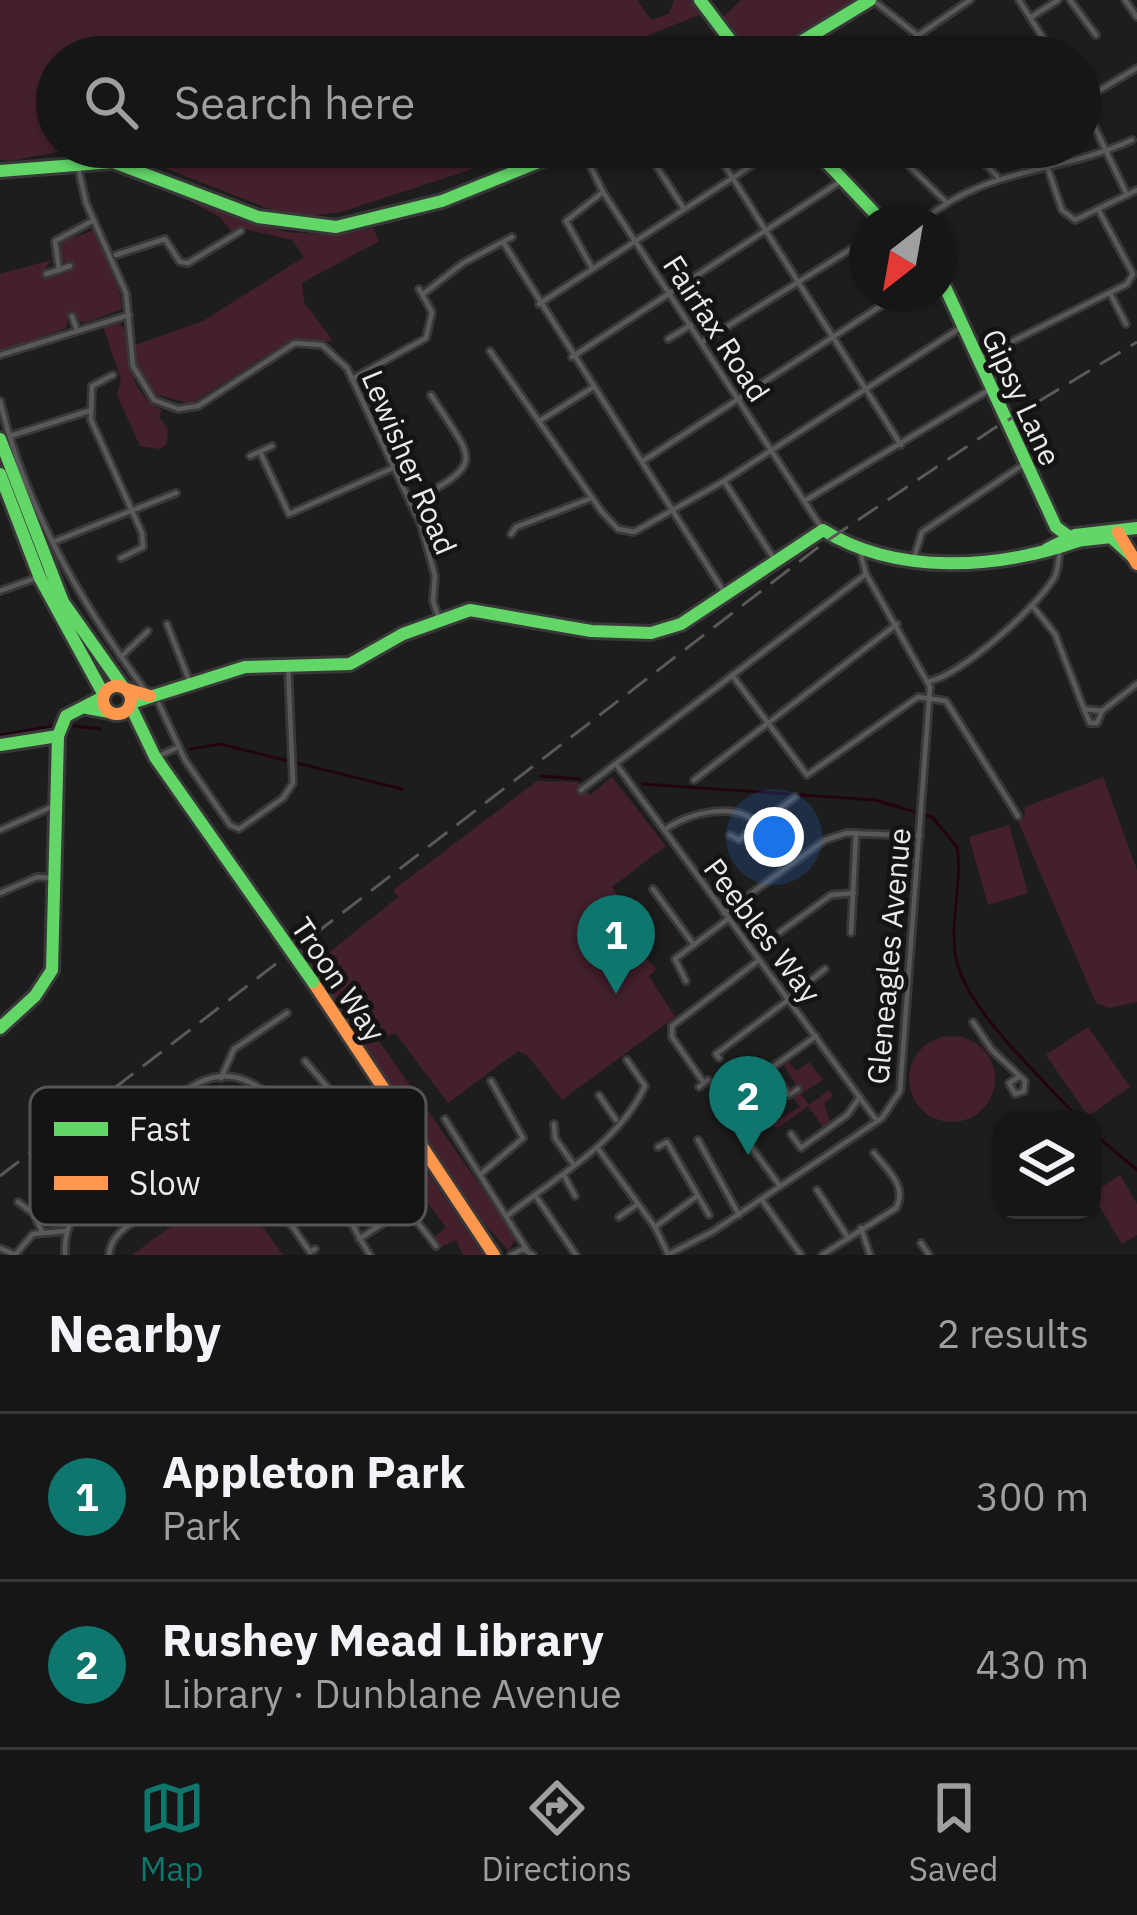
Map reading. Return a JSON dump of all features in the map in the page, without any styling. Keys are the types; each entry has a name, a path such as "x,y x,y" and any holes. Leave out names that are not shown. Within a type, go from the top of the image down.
{"main road":[{"path":"700,0 727,36"},
{"path":"811,36 872,0"},
{"path":"0,168 36,166"},
{"path":"136,168 255,217 334,228 385,218 522,168"},
{"path":"830,168 865,204"},
{"name":"Gipsy Lane","path":"957,312 994,387 1060,544"},
{"path":"5,438 45,575"},
{"path":"0,474 111,713"},
{"path":"0,1028 35,996 52,970 58,736 67,716 103,696 152,697 245,668 367,659 403,634 470,610 590,631 651,633 681,624 823,530 860,551 913,561 1060,544 1136,528 1132,556"},
{"path":"1112,534 1132,556"},
{"name":"Troon Way","path":"59,602 128,696 155,757 383,1087"},
{"path":"111,713 128,696"},
{"path":"83,708 111,713"},
{"name":"Troon Way","path":"111,713 140,732"},
{"path":"0,745 58,736"},
{"name":"Troon Way","path":"426,1152 494,1255"}],"street":[{"path":"872,0 920,36 970,0"},
{"path":"1019,0 1042,36"},
{"path":"1031,17 1058,0"},
{"path":"1070,0 1096,35"},
{"path":"1125,0 1137,17"},
{"path":"1101,89 1137,68"},
{"path":"1101,139 1127,195"},
{"path":"1101,153 1132,140"},
{"name":"Lewisher Road","path":"76,168 94,220 115,256 129,315 136,376 148,394 170,407 198,406 296,343 333,350 352,379 410,503 434,568 433,601 439,619"},
{"name":"Fairfax Road","path":"591,168 823,530"},
{"path":"658,168 684,208"},
{"path":"726,168 836,335 901,446"},
{"path":"539,304 746,168"},
{"path":"911,168 946,202"},
{"path":"990,168 998,176"},
{"path":"944,204 998,176 1051,168"},
{"path":"1048,169 1062,211 1070,219 1137,190"},
{"path":"572,357 842,182"},
{"path":"592,268 566,221 604,192"},
{"path":"979,358 1111,295 1132,274 1127,256 1098,209"},
{"path":"59,270 53,249 58,237 94,220"},
{"path":"49,231 58,237"},
{"path":"115,256 164,239 180,262 188,263 241,231"},
{"path":"352,379 426,338 432,312 421,292 512,237"},
{"path":"503,242 726,595"},
{"path":"702,342 849,249"},
{"path":"1127,256 1137,250"},
{"path":"46,274 70,266"},
{"path":"1111,295 1126,324"},
{"path":"643,460 871,312"},
{"path":"0,355 129,315"},
{"path":"72,316 77,330"},
{"path":"668,339 691,325"},
{"path":"490,351 592,498 618,529 634,532 673,513 963,326"},
{"path":"113,374 92,386 89,411 143,547 121,558"},
{"path":"806,500 994,387"},
{"path":"541,420 593,388"},
{"path":"410,503 459,476 467,463 466,448 431,395"},
{"path":"0,401 5,438 77,590 152,697 178,747 230,825 243,827 283,798 296,770 288,665"},
{"path":"5,438 89,411"},
{"path":"250,456 272,446"},
{"path":"260,452 289,514 288,525"},
{"path":"913,561 922,532 1027,462"},
{"path":"289,514 393,468"},
{"path":"724,481 776,563"},
{"path":"53,542 176,493"},
{"path":"332,496 337,508"},
{"path":"511,534 516,527 592,498"},
{"path":"860,551 866,571 930,681 968,659 1031,604 1054,578 1060,544"},
{"path":"581,790 866,571 878,556"},
{"path":"0,591 45,575"},
{"path":"59,602 77,590"},
{"path":"59,602 82,598"},
{"path":"1031,604 1055,634 1084,709 1102,711 1137,684"},
{"path":"167,624 191,685"},
{"path":"694,780 897,624"},
{"path":"121,657 148,631"},
{"path":"732,676 803,772 812,774 917,697 950,705 1018,816"},
{"name":"Gleneagles Avenue","path":"668,1255 739,1215 877,1121 896,1101 902,1075 930,681"},
{"path":"155,757 178,747"},
{"name":"Peebles Way","path":"616,764 877,1121"},
{"path":"730,836 739,840 795,797"},
{"path":"0,830 56,805"},
{"path":"665,830 698,812 748,816 759,825"},
{"path":"686,981 674,961 815,846 856,833 920,836"},
{"path":"851,933 856,833"},
{"path":"1,895 37,878 56,878"},
{"path":"653,889 694,944"},
{"path":"780,932 831,895 854,893"},
{"path":"704,1083 672,1037 672,1026 759,960"},
{"path":"716,1054 818,980 825,969"},
{"path":"221,1078 234,1049 287,1013"},
{"path":"973,1022 1019,1077"},
{"path":"738,1091 816,1036"},
{"path":"305,1061 327,1087"},
{"path":"508,1215 597,1148 645,1086 630,1062"},
{"path":"770,1068 789,1095 798,1089"},
{"path":"194,1087 221,1078 247,1079 259,1087"},
{"path":"482,1173 523,1138 491,1082"},
{"path":"726,1082 758,1121 767,1115"},
{"path":"599,1095 617,1120"},
{"path":"791,1134 801,1148 847,1115 860,1097"},
{"path":"445,1119 533,1255"},
{"path":"554,1124 555,1138 574,1166"},
{"path":"658,1147 667,1142 710,1214"},
{"path":"702,1143 739,1215"},
{"path":"597,1148 656,1227 668,1255"},
{"path":"752,1148 780,1186"},
{"path":"822,1255 896,1208 902,1190 874,1153"},
{"path":"563,1173 574,1196"},
{"path":"534,1194 575,1255"},
{"path":"817,1195 848,1237"},
{"path":"656,1227 698,1196"},
{"path":"762,1199 801,1255"},
{"path":"18,1202 30,1211"},
{"path":"619,1217 638,1204"},
{"path":"39,1225 42,1232"},
{"path":"65,1255 69,1225"},
{"path":"109,1255 109,1246 126,1225"},
{"path":"291,1225 310,1252 315,1249"},
{"path":"351,1225 370,1255"},
{"path":"359,1239 383,1225"},
{"path":"420,1225 436,1246"},
{"path":"861,1228 870,1255"},
{"path":"0,1248 15,1255 27,1238 65,1231"},
{"path":"922,1243 929,1255"},
{"path":"511,1255 526,1250"}],"shaded area":[{"path":"0,0 637,0 651,20 669,14 674,0 693,0 699,15 646,36 36,36 36,156 0,160"},
{"path":"741,0 860,0 792,36 737,36 721,19"},
{"path":"165,168 476,168 341,212 292,218"},
{"path":"180,196 286,232 335,235 373,228 379,241 302,283 304,302 333,341 289,341 190,404 155,394 137,367 135,345 203,321 304,257 292,240 241,228 232,232 220,217"},
{"path":"94,230 117,276 122,309 85,323 68,317 66,328 0,352 0,274 51,260 43,271 46,278 72,270 71,263 59,260 60,242"},
{"path":"118,321 128,341 133,377 148,400 162,410 159,417 168,429 167,444 160,449 140,446 117,395 121,380 103,326"},
{"path":"612,777 666,846 612,887 639,927 635,943 656,970 649,976 675,1017 562,1100 528,1056 518,1051 448,1103 395,1033 385,1037 341,977 411,1087 385,1087 299,959 318,943 326,955 398,897 393,890 537,781 578,782 590,795"},
{"path":"1103,777 1137,870 1137,1002 1109,1008 1096,1003 1018,821 1025,807"},
{"path":"1009,825 1028,893 988,905 969,837"},
{"path":"1088,1027 1130,1087 1095,1111 1085,1111 1046,1055"},
{"path":"952,1036 968,1039 982,1049 992,1063 992,1095 982,1109 968,1119 952,1122 936,1119 922,1109 912,1095 909,1079 912,1063 922,1049 936,1039"},
{"path":"789,1062 796,1071 809,1062 823,1080 801,1094 809,1105 829,1090 833,1096 824,1103 830,1122 823,1127 808,1106 778,1128 773,1126 751,1088 761,1081 776,1103 772,1106 778,1120 800,1107 793,1097 800,1092 784,1065"},
{"path":"426,1108 516,1237 509,1251 452,1188 426,1149"},
{"path":"426,1170 483,1255 463,1255 456,1240 439,1248 432,1239 446,1227 427,1202"},
{"path":"1120,1175 1137,1204 1137,1235 1122,1244 1101,1209 1101,1188"},
{"path":"173,1225 261,1225 283,1255 132,1255"}],"waterway":[{"path":"0,735 53,726"},
{"path":"74,726 100,729"},
{"path":"191,749 220,744 402,789"},
{"path":"541,776 580,779"},
{"path":"643,784 875,800 932,817 957,847 954,944 962,978 1008,1044 1071,1111"},
{"path":"1101,1140 1137,1170"}],"railway":[{"path":"116,1087 821,545 993,429 1137,342"},
{"path":"0,1176 30,1153"}],"traffic: fast":[{"path":"700,0 727,36"},
{"path":"811,36 870,0"},
{"path":"0,171 38,168"},
{"path":"129,168 258,217 336,227 442,201 524,168"},
{"path":"832,168 866,204"},
{"path":"957,312 1056,527 1075,541 1111,537 1133,557"},
{"path":"0,439 63,602 123,687"},
{"path":"0,474 40,578 104,695"},
{"path":"1047,549 1075,535 1137,528"},
{"path":"131,703 245,667 350,664 403,634 470,610 591,631 651,633 681,624 823,530 883,555 948,563 1015,558 1078,541"},
{"path":"0,1028 35,996 52,970 58,736 66,716 103,697"},
{"path":"130,705 155,757 278,932"},
{"path":"87,708 109,712"},
{"path":"0,745 58,736"},
{"path":"278,932 313,982"}],"traffic: slow":[{"path":"1118,532 1137,564"},
{"path":"117,686 127,690 131,700 127,710 117,714 107,710 103,700 107,690 117,686"},
{"path":"126,689 150,696"},
{"path":"313,982 383,1087"},
{"path":"426,1152 494,1255"}],"place":[{"name":"Appleton Park","path":"616,994"},
{"name":"Rushey Mead Library","path":"748,1155"}]}
